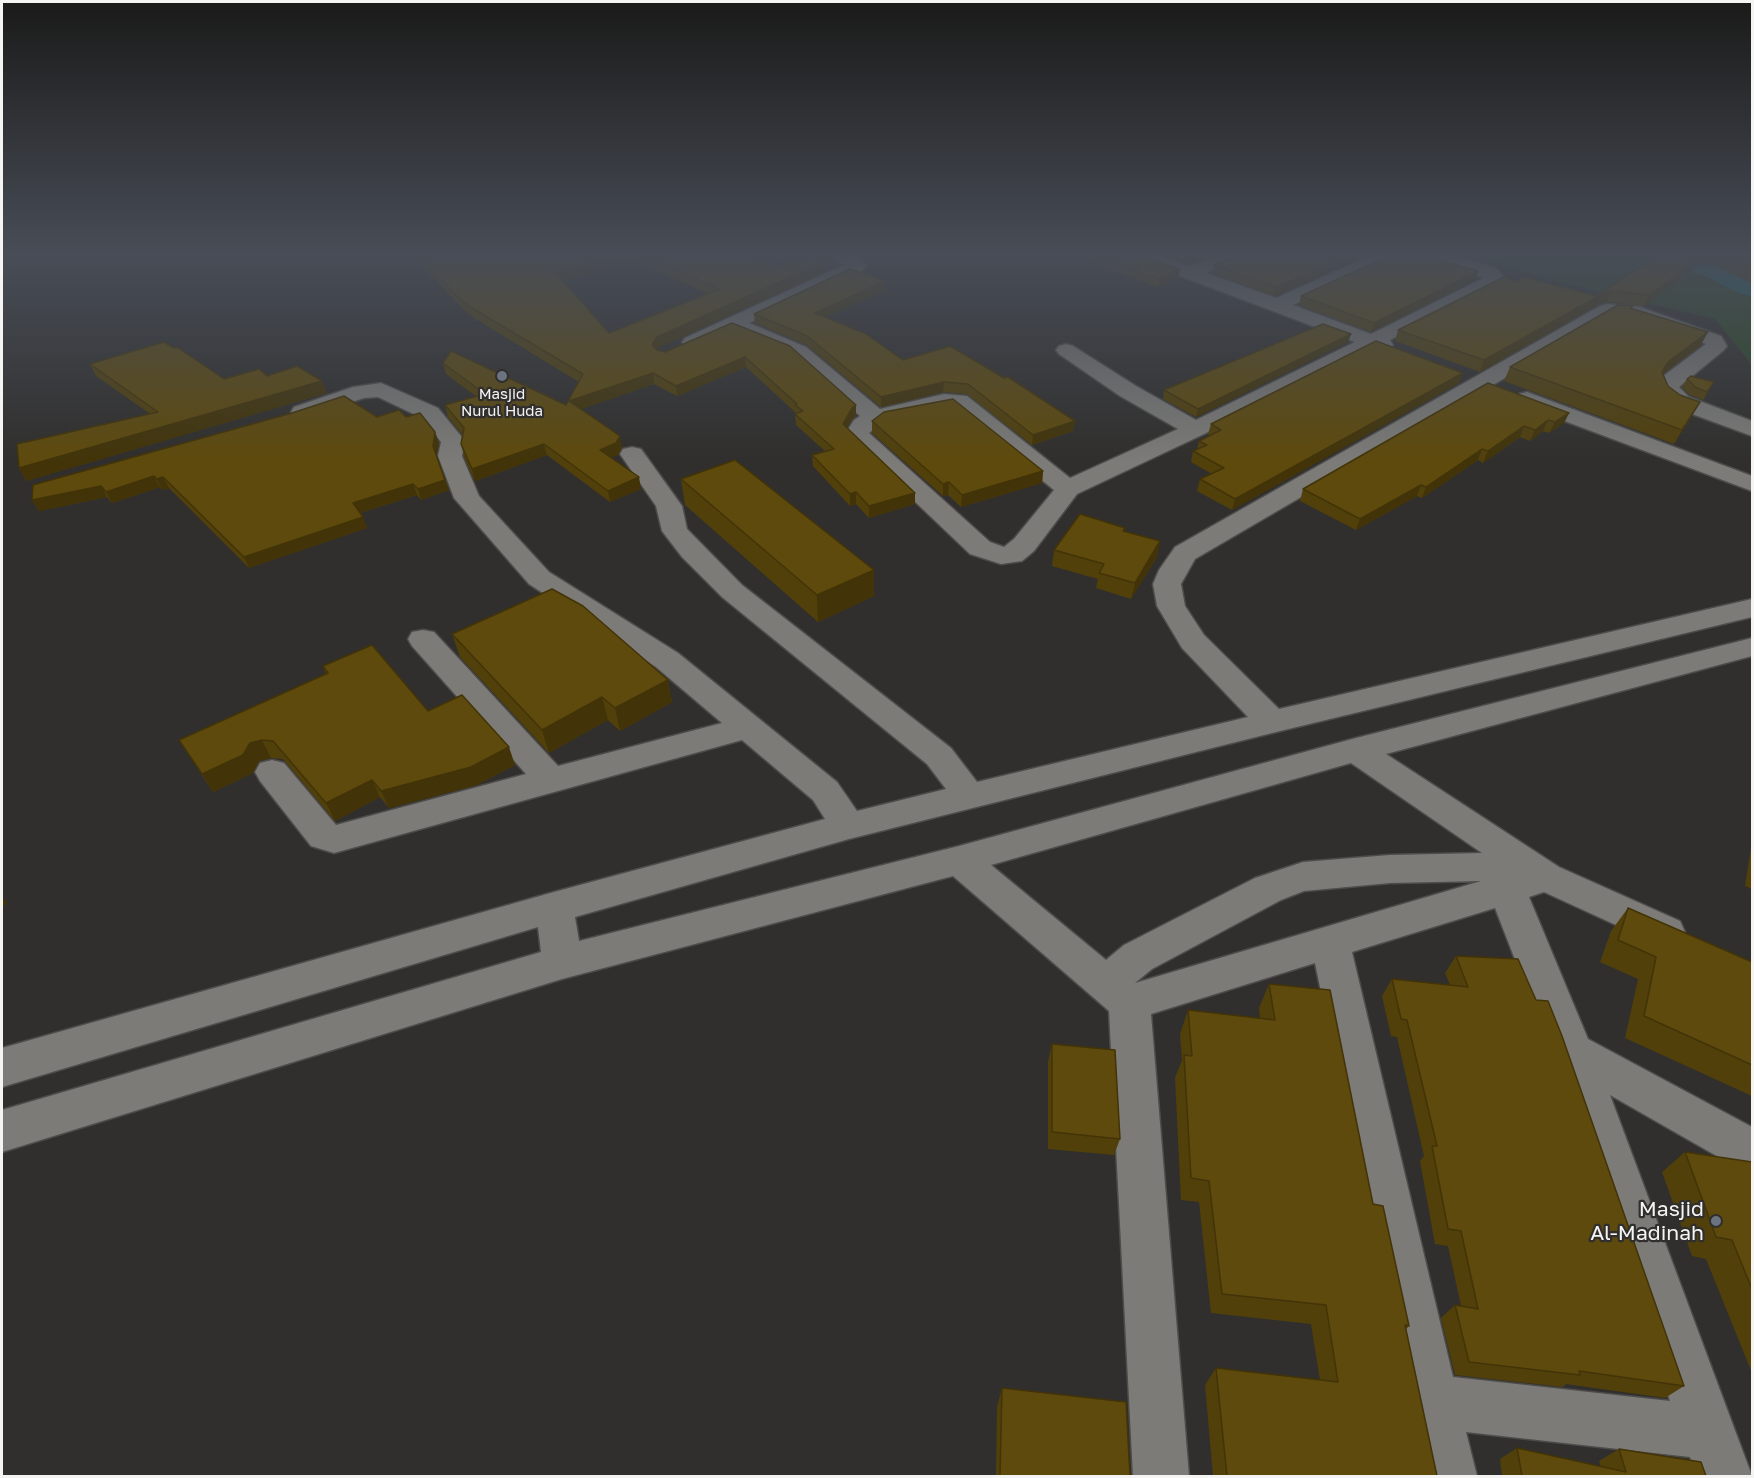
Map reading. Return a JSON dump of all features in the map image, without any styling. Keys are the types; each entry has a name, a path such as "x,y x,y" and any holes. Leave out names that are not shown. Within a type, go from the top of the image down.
{"street":[{"path":"676,350 732,325"},
{"path":"736,325 799,351 874,417"},
{"path":"1331,325 1404,353"},
{"path":"1068,489 1196,429 1403,325"},
{"path":"1272,722 1193,641 1171,606 1167,584 1173,570 1174,550 1469,378 1574,325"},
{"path":"1675,325 1708,336 1715,341 1717,346 1670,382 1668,387 1670,393 1681,402 1752,429"},
{"path":"1066,350 1128,391 1196,429"},
{"path":"1469,378 1752,484"},
{"path":"277,420 373,390 386,391 430,413 453,441 450,456 467,498 539,578 667,660 825,791 849,826"},
{"path":"944,401 959,401 1068,489 1063,513 1016,553 1001,556 984,550 858,436 862,425 874,417 944,401"},
{"path":"632,454 669,506 670,521 675,531 692,551 732,591 939,756 969,797"},
{"path":"2,1067 554,908 849,826 1272,722 1752,608"},
{"path":"1684,626 1739,651"},
{"path":"423,639 551,780"},
{"path":"2,1131 562,962 959,860 1356,750 1739,651"},
{"path":"272,772 324,836 334,839 747,727"},
{"path":"1356,750 1527,877 1698,947"},
{"path":"959,860 1117,994"},
{"path":"1161,1476 1117,994 1138,957 1268,889 1303,877 1390,869 1527,877"},
{"path":"1117,994 1330,943 1527,877"},
{"path":"1527,877 1572,1052 1716,1454"},
{"path":"554,908 562,962"},
{"path":"1330,943 1449,1476"},
{"path":"1572,1052 1752,1151"},
{"path":"1434,1402 1716,1454"}],"green space":[{"path":"1720,325 1752,325 1752,365"}],"building":[{"path":"501,325 602,325 609,333 629,325 684,325 657,337 652,345 657,350 665,352 727,325 737,325 790,346 856,405 843,424 915,493 869,506 856,492 850,494 812,455 834,449 795,414 803,411 795,405 797,404 745,357 676,386 653,373 569,401 620,436 616,443 600,450 639,477 608,491 544,444 472,469 461,444 464,428 445,405 485,394 443,363 451,351 566,405 583,374"},
{"path":"780,325 844,325 866,334 903,360 950,346 1004,378 1008,377 1075,421 1033,435 968,384 944,382 881,397 807,336"},
{"path":"1321,325 1351,334 1198,409 1164,390"},
{"path":"1408,325 1547,325 1484,360 1398,330"},
{"path":"1583,325 1685,325 1708,332 1668,362 1662,372 1668,386 1680,395 1700,402 1682,430 1510,367"},
{"path":"1376,341 1463,373 1235,499 1200,479 1224,468 1193,451 1207,445 1199,441 1221,430 1211,424"},
{"path":"164,342 174,348 177,347 224,379 259,369 267,376 297,366 322,381 19,468 17,444 158,412 90,364"},
{"path":"1691,376 1714,382 1707,392 1695,387 1687,379"},
{"path":"1488,383 1569,413 1555,422 1548,420 1535,430 1524,426 1488,451 1482,449 1426,487 1421,485 1360,519 1303,489"},
{"path":"344,396 377,417 399,410 406,417 420,413 435,432 433,446 445,480 418,489 413,484 353,503 363,517 244,557 163,477 157,479 154,476 106,492 101,486 32,500 33,485 292,413"},
{"path":"953,399 1043,471 962,495 949,482 943,484 872,421 884,412"},
{"path":"735,460 874,570 817,595 681,479"},
{"path":"1080,514 1125,528 1123,531 1160,541 1135,583 1099,573 1104,564 1054,550"},
{"path":"552,589 583,606 668,680 615,708 602,697 542,730 452,634"},
{"path":"372,645 428,711 462,695 509,747 471,767 381,791 372,780 326,803 273,741 262,740 250,743 243,755 202,774 179,740 328,673 323,666"},
{"path":"1628,908 1752,962 1752,1065 1644,1016 1656,957 1618,940"},
{"path":"1456,956 1518,959 1536,1000 1548,1001 1684,1386 1579,1371 1580,1375 1469,1362 1455,1305 1478,1309 1461,1231 1448,1229 1432,1146 1437,1146 1407,1020 1401,1019 1392,979 1468,987"},
{"path":"1269,984 1330,990 1373,1204 1383,1206 1409,1326 1405,1325 1437,1476 1227,1476 1216,1368 1338,1382 1326,1305 1222,1294 1209,1181 1191,1178 1184,1055 1192,1056 1188,1010 1275,1020"},
{"path":"1052,1044 1115,1050 1120,1139 1052,1132"},
{"path":"1685,1152 1752,1162 1752,1289 1732,1240 1716,1237"},
{"path":"1002,1388 1126,1402 1130,1476 1000,1476"},
{"path":"1517,1448 1626,1472 1619,1449 1701,1462 1706,1476 1522,1476"}],"place":[{"name":"Masjid Nurul Huda","path":"502,376"},
{"name":"Masjid Al-Madinah","path":"1716,1221"}]}
